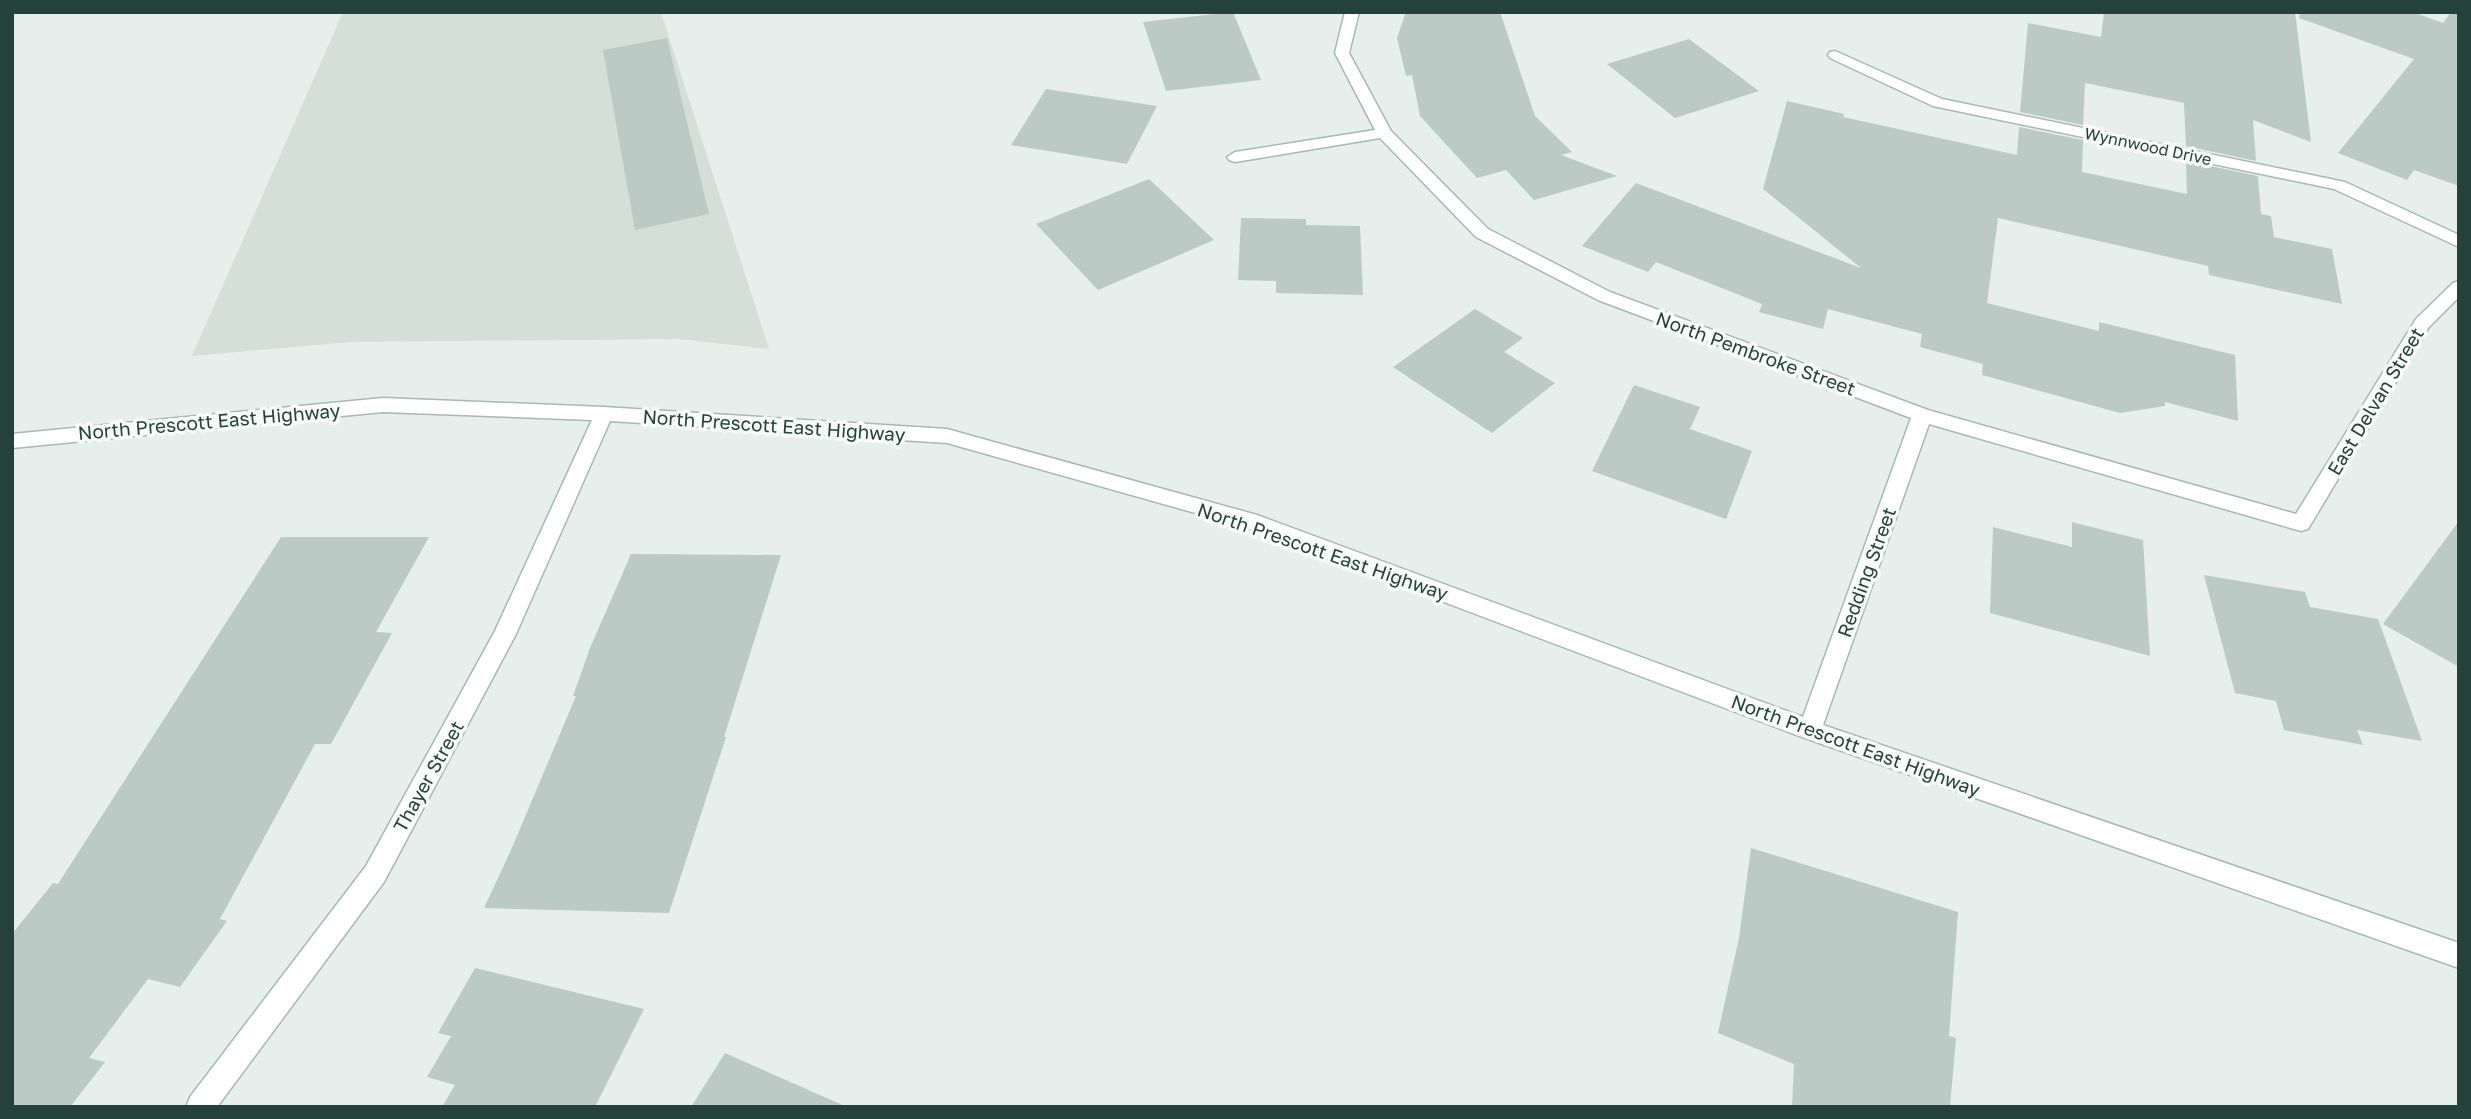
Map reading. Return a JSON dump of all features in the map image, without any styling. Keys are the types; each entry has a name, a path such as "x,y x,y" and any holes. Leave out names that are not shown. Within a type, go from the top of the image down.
{"street":[{"name":"North Pembroke Street","path":"1352,12 1342,53 1384,133 1482,233 1604,296 1922,415 2301,523"},
{"name":"Wynnwood Drive","path":"1835,55 1938,103 2339,185 2459,242"},
{"path":"1235,157 1384,133"},
{"name":"East Delvan Street","path":"2301,523 2422,323 2459,286"},
{"name":"North Prescott East Highway","path":"12,441 383,405 604,414 947,436 1250,521 1810,730 2459,956"},
{"name":"Thayer Street","path":"200,1107 375,874 505,634 604,414"},
{"name":"Redding Street","path":"1810,730 1922,415"}],"shaded area":[{"path":"343,12 661,12 769,349 679,339 351,342 192,356"}],"building":[{"path":"1233,12 1261,80 1166,91 1143,22"},
{"path":"1406,12 1500,12 1535,116 1572,152 1561,155 1617,176 1534,200 1506,170 1477,178 1420,116 1412,75 1406,76 1397,38"},
{"path":"2104,12 2295,12 2311,142 2253,120 2256,161 2186,146 2184,103 2085,83 2083,125 2020,112 2028,23 2101,37"},
{"path":"2300,12 2413,12 2443,23 2451,12 2459,12 2459,186 2414,170 2407,180 2338,153 2414,59 2299,18"},
{"path":"667,38 709,214 635,230 603,50"},
{"path":"1689,39 1759,91 1675,118 1607,64"},
{"path":"1046,89 1157,106 1127,164 1011,145"},
{"path":"1787,101 1844,114 1843,117 2017,155 2019,127 2083,140 2082,172 2187,194 2186,161 2258,176 2261,214 2271,216 2274,237 2332,249 2342,304 2209,275 2208,266 1998,218 1987,303 2099,331 2099,322 2235,355 2238,421 2165,402 2165,406 2120,413 1982,375 1983,364 1920,347 1922,334 1828,309 1823,329 1759,312 1762,304 1656,262 1648,272 1582,246 1636,183 1861,268 1763,189"},
{"path":"1149,179 1214,240 1098,290 1036,224"},
{"path":"1241,218 1306,219 1306,225 1360,226 1363,295 1276,293 1276,281 1238,280"},
{"path":"1475,309 1523,338 1504,352 1555,383 1492,433 1393,367"},
{"path":"1634,385 1700,407 1690,429 1752,451 1726,519 1592,471"},
{"path":"2459,521 2459,667 2383,624"},
{"path":"2072,522 2143,540 2150,656 1990,613 1993,527 2072,547"},
{"path":"281,537 429,537 376,632 392,633 331,744 315,744 220,919 227,921 180,987 148,979 89,1058 105,1062 70,1107 12,1107 12,934 53,883 58,884"},
{"path":"631,554 781,555 669,913 484,908 576,696 573,696 590,648"},
{"path":"2204,575 2305,592 2310,607 2378,619 2422,741 2357,730 2363,745 2284,730 2276,701 2235,693"},
{"path":"1751,848 1958,912 1949,1036 1956,1038 1950,1107 1792,1107 1794,1064 1718,1033 1739,938"},
{"path":"475,968 644,1009 595,1107 442,1107 455,1085 427,1077 451,1036 438,1033"},
{"path":"725,1053 847,1107 691,1107"}]}
